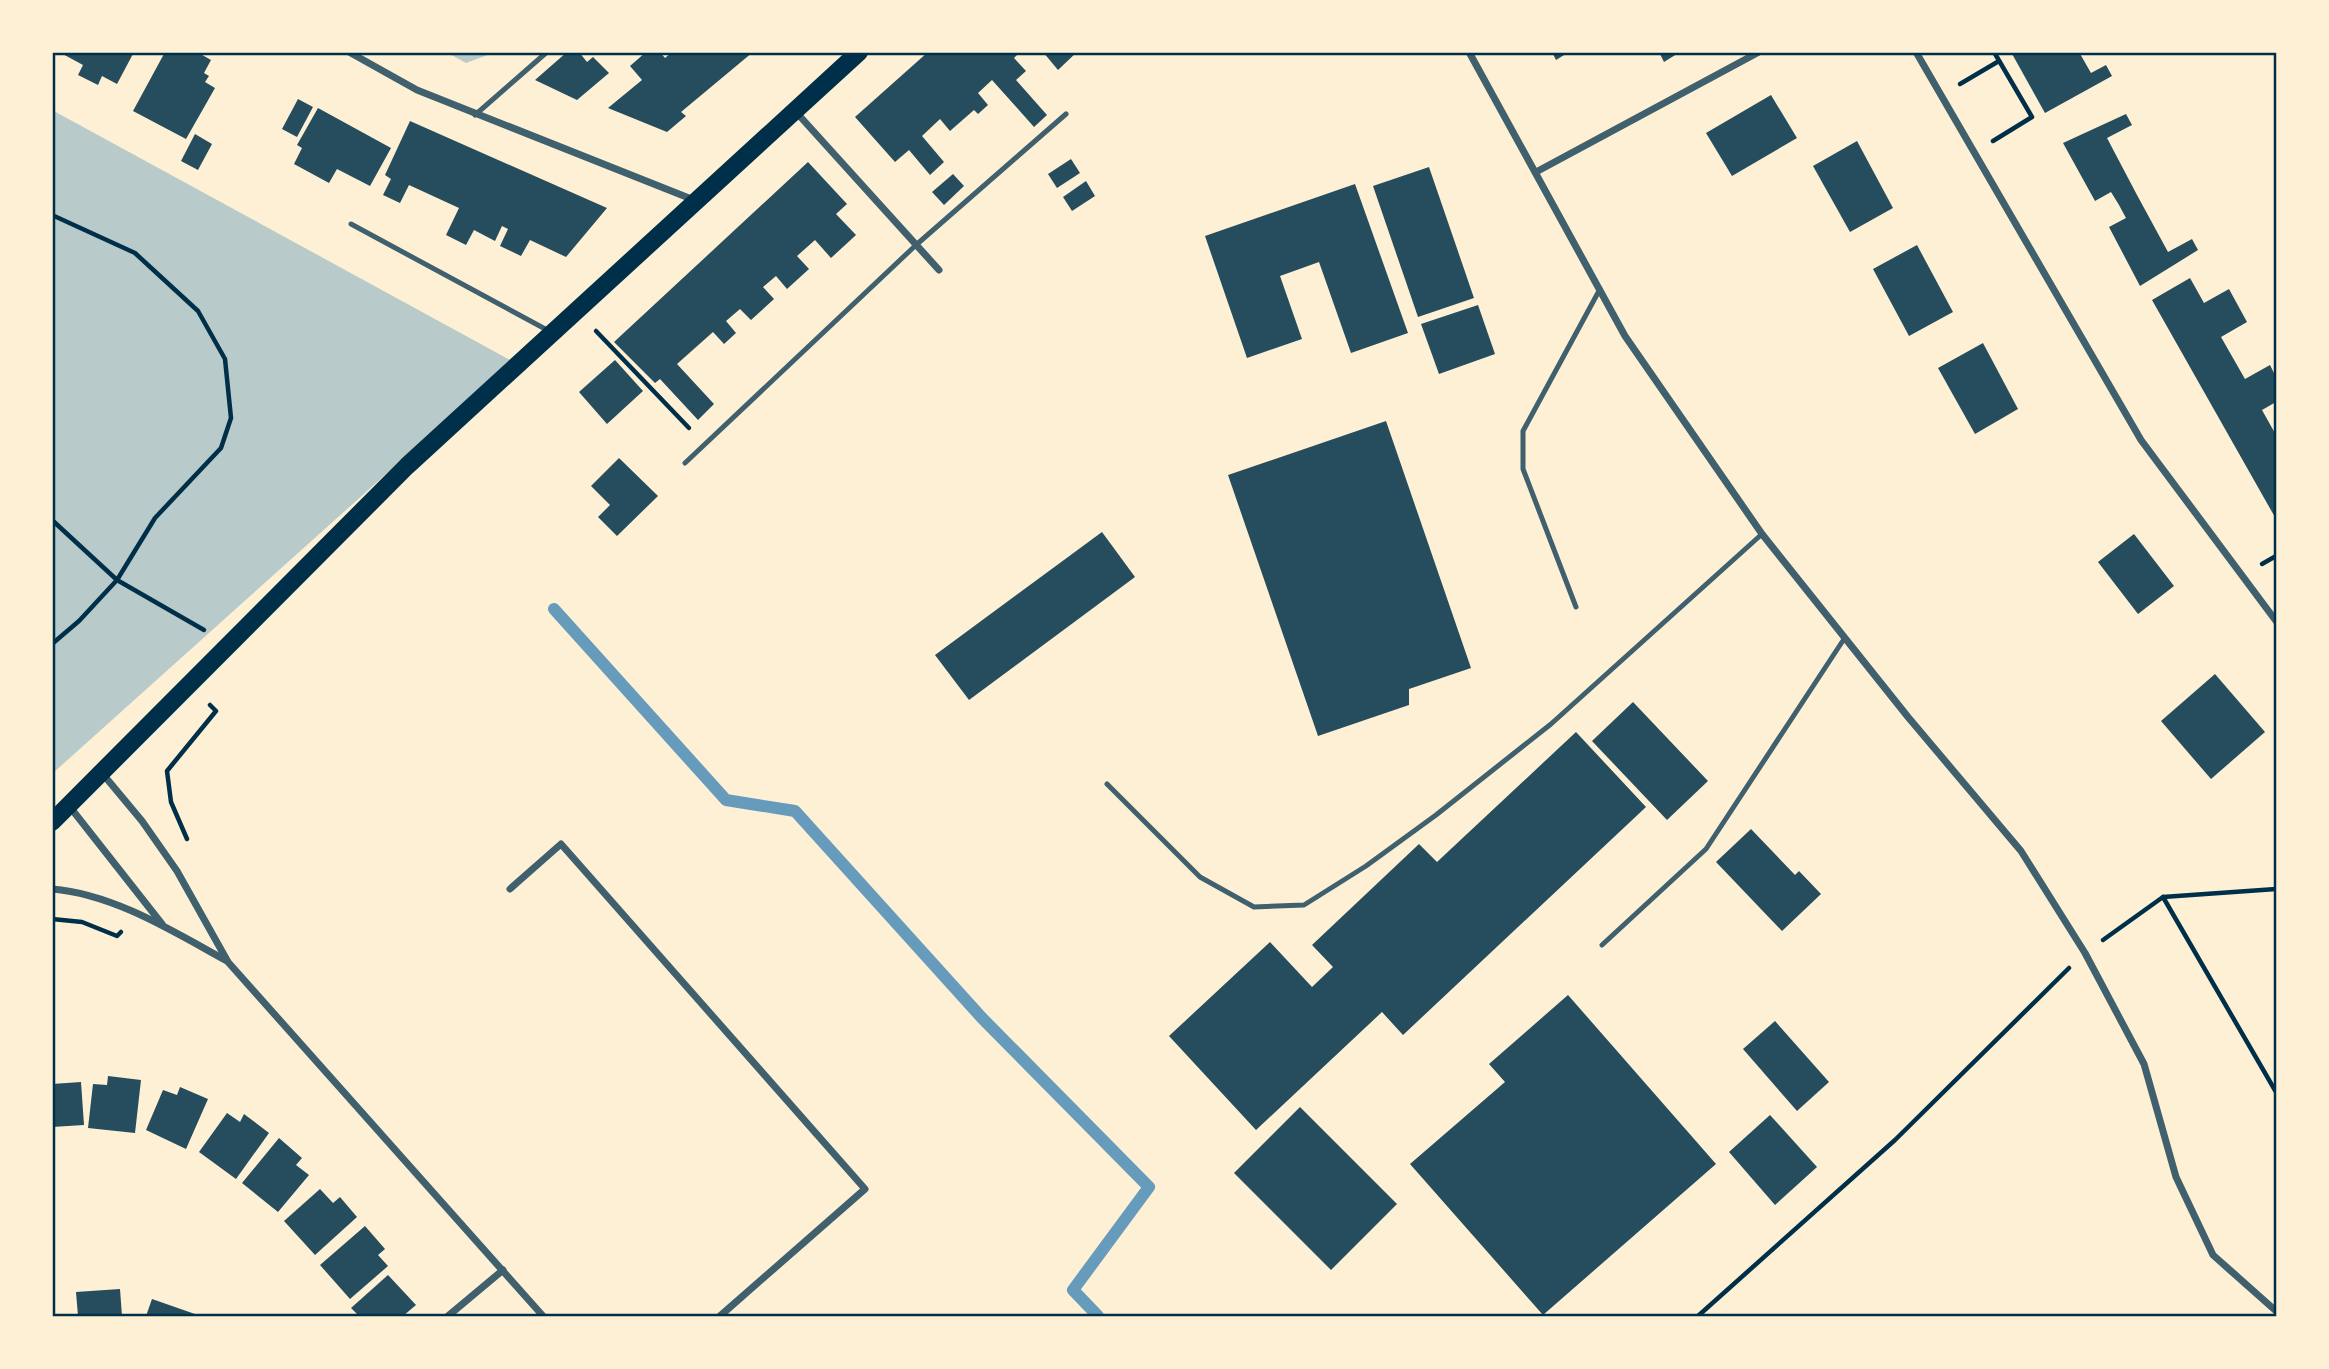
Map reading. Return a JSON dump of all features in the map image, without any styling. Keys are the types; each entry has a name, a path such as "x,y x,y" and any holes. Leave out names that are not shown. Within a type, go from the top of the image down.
{"main road":[{"path":"52,822 227,643 407,466 694,200 859,52"}],"street":[{"path":"349,52 418,90 475,115 694,200"},
{"path":"1469,52 1625,336 1762,534 1844,639 2021,851 2085,953 2144,1065 2176,1177 2213,1255 2277,1311"},
{"path":"1536,172 1759,52"},
{"path":"1916,52 2141,440 2277,621"},
{"path":"795,111 939,270"},
{"path":"102,773 142,821 177,871 228,962 543,1317"},
{"path":"69,806 165,927"},
{"path":"510,889 561,844 865,1189 720,1317"},
{"path":"52,889 97,900 165,927 228,962"},
{"path":"448,1317 503,1270"}],"lane":[{"path":"475,115 547,52"},
{"path":"685,463 916,245 1066,114"},
{"path":"351,224 552,332"},
{"path":"1576,607 1523,468 1522,431 1600,289"},
{"path":"1107,785 1200,877 1254,907 1304,905 1416,829 1551,724 1762,534"},
{"path":"1602,945 1706,849 1844,639"}],"path":[{"path":"1974,153 2032,117 1994,52"},
{"path":"1941,95 1999,61"},
{"path":"52,215 135,253 198,311 225,359 230,418 221,448 155,518 117,580 79,621 52,644"},
{"path":"576,310 705,444"},
{"path":"52,340 52,407"},
{"path":"52,520 117,580 227,643"},
{"path":"189,844 171,802 167,771 216,711"},
{"path":"1698,1317 1895,1140 2085,953 2163,897 2277,889"},
{"path":"2163,897 2277,1092"},
{"path":"52,919 82,922 117,936"}],"shaded area":[{"path":"448,53 493,53 466,63"},
{"path":"52,110 512,361 53,773 52,773"}],"building":[{"path":"59,52 134,52 117,84 102,76 98,85 78,75 83,65"},
{"path":"165,52 197,52 211,60 204,73 209,76 205,82 215,88 186,139 133,111"},
{"path":"567,52 579,52 587,62 593,57 609,73 577,100 535,80"},
{"path":"646,52 660,52 665,58 672,52 753,52 681,112 686,116 667,132 608,108 642,80 630,66"},
{"path":"928,52 1020,52 1014,58 1026,71 1016,80 1047,115 1034,127 992,80 978,93 988,105 978,114 974,110 950,131 940,119 922,136 944,162 930,175 909,150 895,162 855,117"},
{"path":"1043,52 1077,52 1058,70"},
{"path":"1552,52 1569,52 1556,60"},
{"path":"1659,52 1680,52 1664,62"},
{"path":"2011,52 2079,52 2091,73 2106,65 2112,76 2045,113"},
{"path":"1771,95 1797,138 1732,176 1706,133"},
{"path":"298,99 313,107 297,137 282,129"},
{"path":"318,108 391,148 370,186 337,169 329,183 294,164 302,148 297,145"},
{"path":"2126,114 2132,125 2107,138 2137,195 2168,252 2192,239 2198,250 2140,286 2109,227 2126,218 2119,205 2111,192 2095,201 2063,143"},
{"path":"410,121 607,208 566,257 530,240 521,256 500,246 508,229 502,226 495,241 474,230 466,245 446,235 459,208 409,185 400,203 383,195 391,179 385,175"},
{"path":"195,134 212,144 198,170 181,161"},
{"path":"1857,141 1893,208 1850,232 1813,166"},
{"path":"1071,159 1080,173 1057,188 1048,174"},
{"path":"808,162 847,204 836,214 856,235 831,258 815,240 797,256 809,269 787,289 776,276 763,287 774,299 751,320 740,309 726,321 736,333 724,344 713,332 677,364 714,404 698,420 660,379 655,383 614,342"},
{"path":"1429,167 1474,298 1418,317 1373,186"},
{"path":"953,174 964,186 944,205 932,192"},
{"path":"1086,181 1095,196 1072,211 1063,197"},
{"path":"1355,184 1408,333 1351,353 1319,262 1280,276 1302,339 1247,358 1205,236"},
{"path":"1917,245 1953,312 1909,336 1873,269"},
{"path":"2190,278 2204,303 2229,289 2247,322 2221,337 2245,379 2270,365 2276,377 2276,402 2262,410 2276,435 2276,519 2152,300"},
{"path":"1478,305 1495,354 1439,374 1421,324"},
{"path":"1983,343 2018,409 1975,434 1938,368"},
{"path":"615,360 643,391 607,424 579,392"},
{"path":"1386,421 1471,668 1409,689 1409,705 1318,736 1228,475"},
{"path":"619,458 658,496 617,536 598,517 610,505 591,486"},
{"path":"1102,532 1135,577 969,700 935,655"},
{"path":"2134,534 2174,586 2138,614 2098,562"},
{"path":"2215,674 2265,732 2211,779 2161,721"},
{"path":"1633,702 1708,781 1667,820 1592,741"},
{"path":"1576,732 1646,807 1403,1035 1382,1012 1256,1130 1169,1036 1270,942 1312,987 1333,967 1312,945 1419,844 1437,862"},
{"path":"1751,829 1795,875 1799,871 1821,894 1782,931 1716,862"},
{"path":"1568,995 1716,1164 1543,1315 1410,1164 1505,1082 1489,1064"},
{"path":"1775,1021 1829,1082 1797,1111 1743,1049"},
{"path":"108,1076 141,1080 135,1133 88,1128 93,1084 107,1085"},
{"path":"81,1082 84,1125 52,1127 52,1084"},
{"path":"180,1087 208,1099 186,1149 146,1130 163,1090 177,1095"},
{"path":"1300,1107 1397,1204 1331,1270 1234,1173"},
{"path":"227,1113 240,1122 244,1114 269,1133 236,1179 199,1152"},
{"path":"1770,1115 1817,1167 1775,1205 1729,1152"},
{"path":"279,1138 302,1158 296,1165 309,1175 278,1212 242,1183"},
{"path":"320,1189 333,1203 340,1197 357,1217 315,1255 284,1221"},
{"path":"365,1226 385,1249 378,1255 388,1266 350,1299 320,1265"},
{"path":"388,1275 416,1305 403,1316 359,1316 351,1308"},
{"path":"120,1289 122,1316 78,1316 76,1292"},
{"path":"152,1299 195,1314 146,1316"}],"waterway":[{"path":"554,609 726,800 795,811 982,1018 1149,1187 1073,1290 1098,1316"}]}
